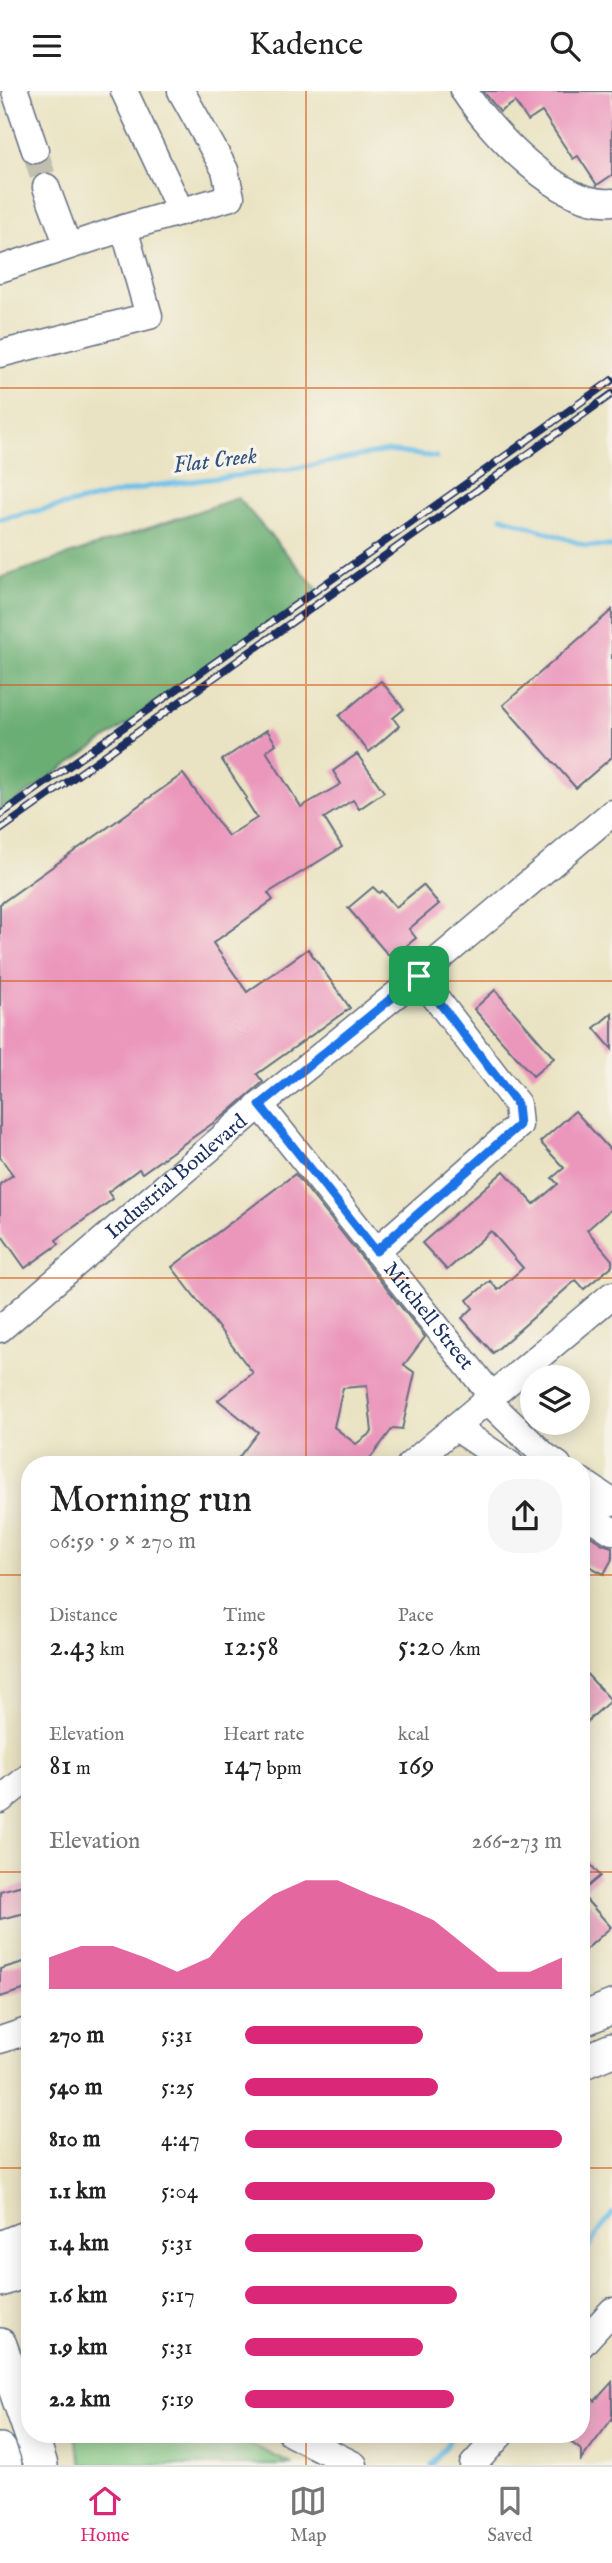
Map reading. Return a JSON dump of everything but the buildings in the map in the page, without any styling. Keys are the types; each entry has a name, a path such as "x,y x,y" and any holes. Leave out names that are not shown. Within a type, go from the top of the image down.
{"main road":[{"path":"590,2016 612,2007"},
{"path":"590,2059 612,2050"},
{"path":"0,2248 21,2240"},
{"path":"0,2280 21,2272"},
{"path":"0,2345 21,2407"},
{"path":"33,2443 41,2465"},
{"path":"0,2451 5,2465"}],"street":[{"path":"15,91 35,151"},
{"path":"124,91 181,212"},
{"path":"0,269 124,228 231,197 225,170 181,91"},
{"path":"464,91 516,152 557,184 580,198 612,202"},
{"path":"46,187 68,246"},
{"path":"0,354 149,316 124,228"},
{"name":"Industrial Boulevard","path":"0,1329 260,1105 419,976 612,813"},
{"path":"376,1251 519,1125 517,1104 419,976"},
{"name":"Mitchell Street","path":"260,1105 489,1398 545,1456"},
{"path":"421,1456 612,1295"},
{"path":"455,1427 498,1456"},
{"path":"590,1487 612,1502"},
{"path":"590,1517 612,1531"},
{"path":"0,1800 21,1783"},
{"path":"0,2040 21,2032"},
{"path":"590,2335 612,2311"},
{"path":"310,2443 354,2465"},
{"path":"473,2465 493,2443"}],"green space":[{"path":"238,498 319,591 0,812 0,578"},
{"path":"77,2443 248,2443 293,2465 83,2465"}],"waterway":[{"name":"Flat Creek","path":"0,519 152,486 292,469 387,451 436,457"},
{"name":"Flat Creek","path":"502,517 587,546 612,546"},
{"path":"590,2245 612,2214"},
{"path":"432,2465 448,2443"}],"tunnel":[{"path":"35,150 46,187"}],"railway":[{"path":"0,815 612,380"},
{"path":"0,830 612,394"}],"route":[{"path":"419,976 517,1104 519,1125 376,1251 260,1105 419,976"}]}
